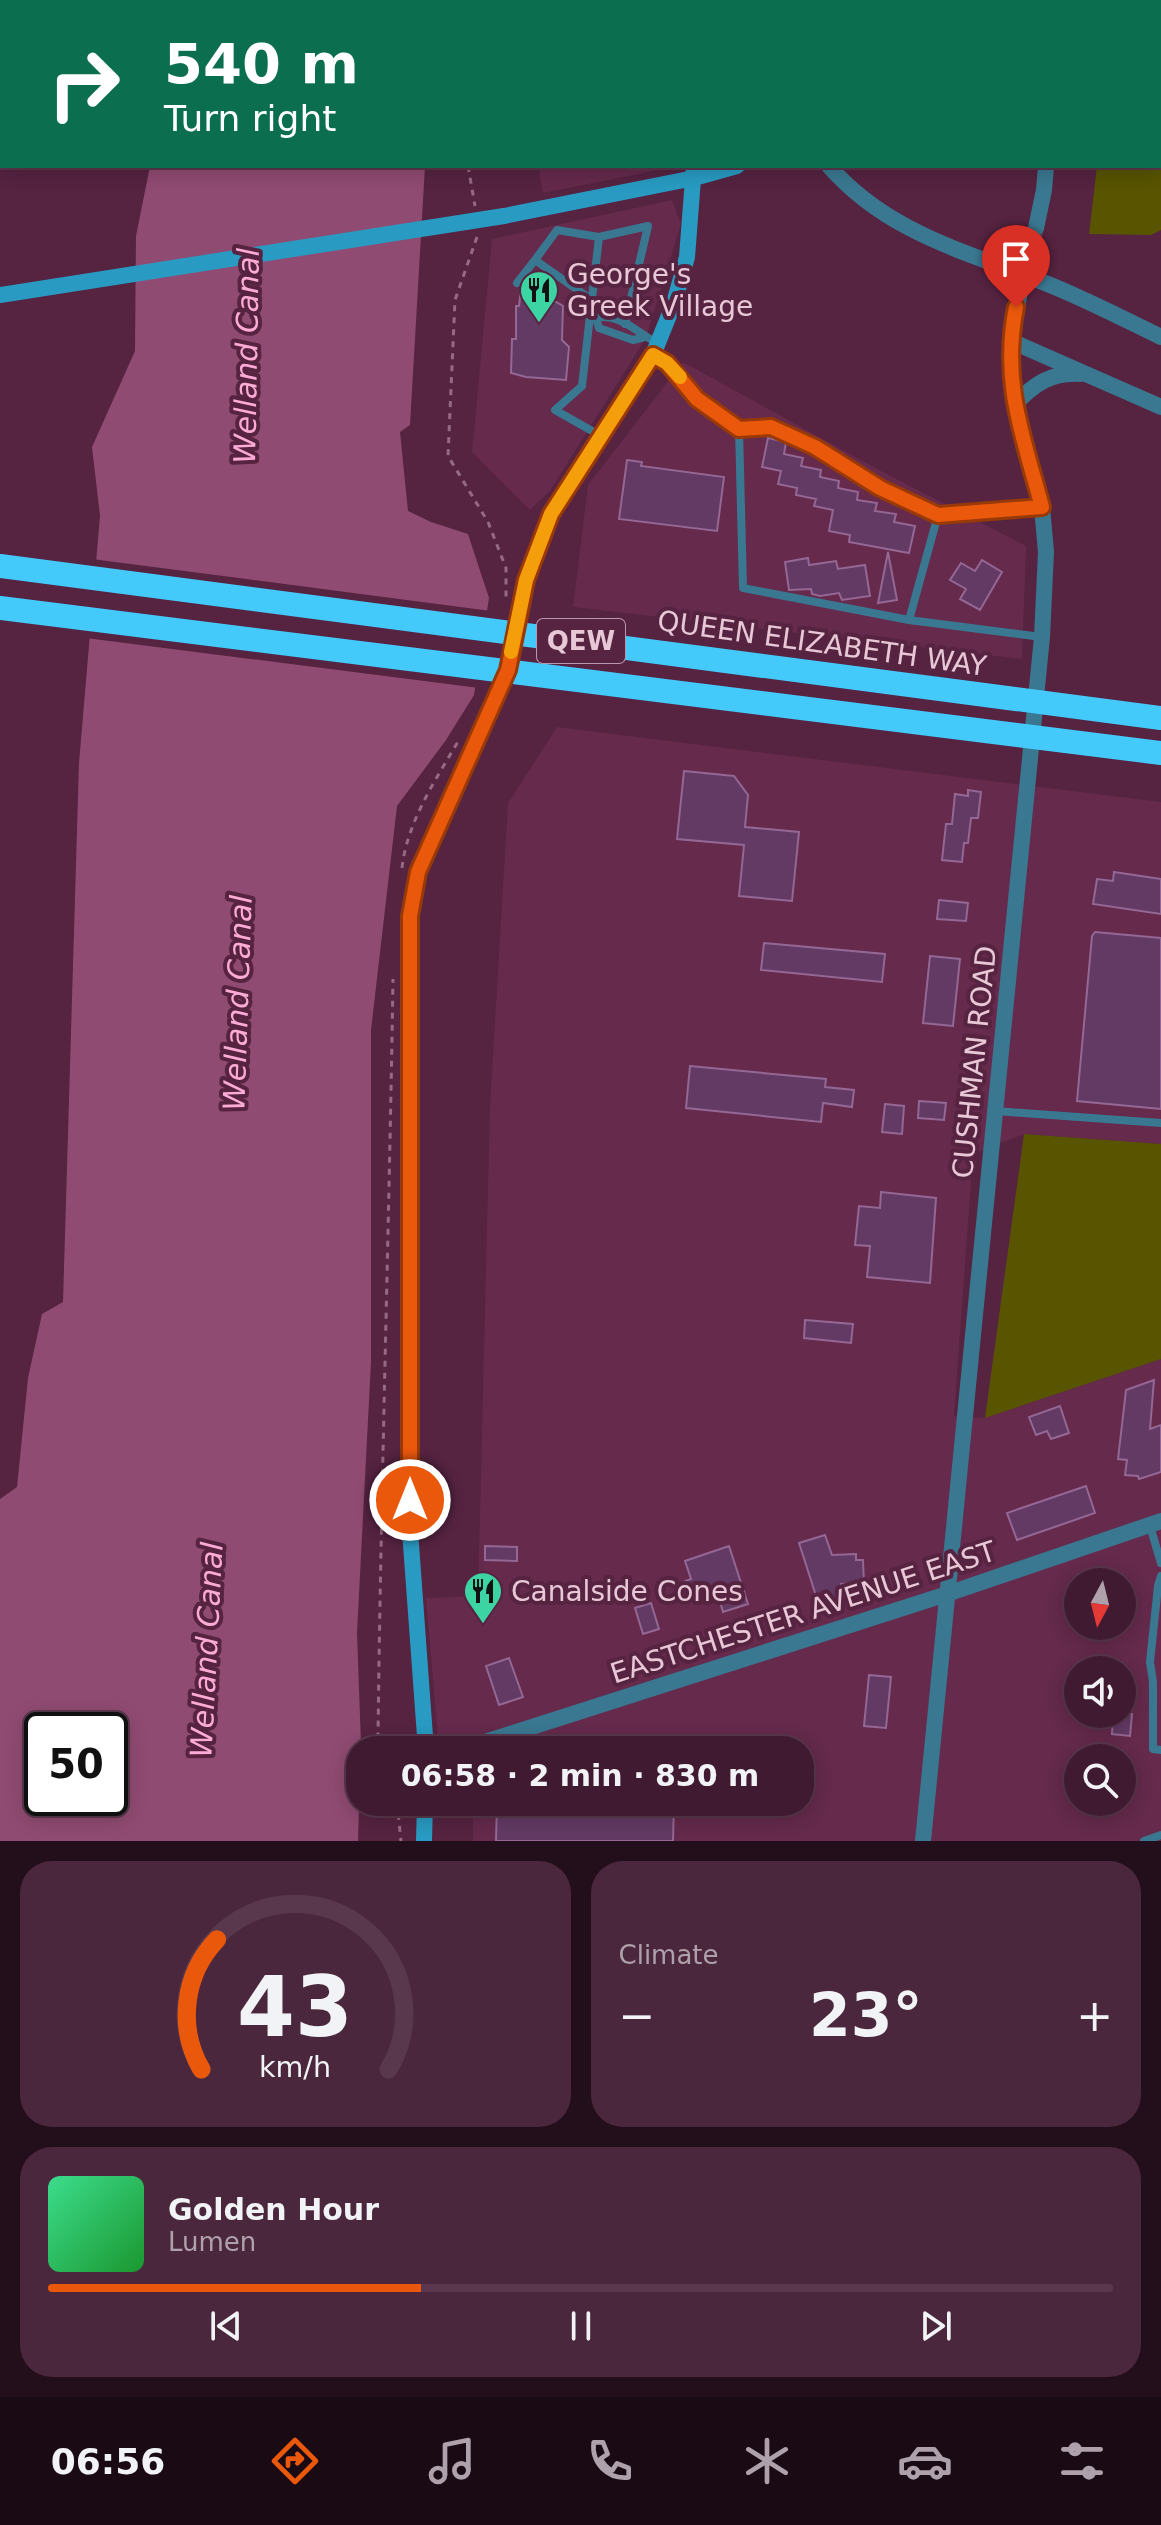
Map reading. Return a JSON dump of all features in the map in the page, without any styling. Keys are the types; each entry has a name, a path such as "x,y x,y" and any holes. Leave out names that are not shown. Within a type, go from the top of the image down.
{"highway":[{"name":"QUEEN ELIZABETH WAY","path":"0,566 1161,718"},
{"name":"QEW","path":"0,608 1161,753"}],"main road":[{"path":"0,295 504,216 723,168"},
{"path":"425,1736 410,1531 410,916 418,872 508,670 526,580 551,514 601,436 674,303 687,257 694,172"},
{"path":"424,1841 425,1816"}],"street":[{"path":"831,168 864,199 910,230 1057,288 1161,337"},
{"path":"1036,228 1046,168"},
{"name":"CUSHMAN ROAD","path":"923,1841 1042,637 1046,552 1042,507 1014,405 1011,341 1020,291"},
{"path":"1011,341 1161,407"},
{"path":"1014,405 1045,378 1056,374 1092,375"},
{"name":"EASTCHESTER AVENUE EAST","path":"504,1736 947,1594 1155,1523"}],"lane":[{"path":"517,283 557,230 599,237 648,226 625,324"},
{"path":"599,237 593,317 582,386 555,410 601,436"},
{"path":"535,260 592,300"},
{"path":"593,317 605,316 638,330 697,399 739,429 771,427 815,447 880,488 938,515 1042,507"},
{"path":"593,317 599,328 652,345"},
{"path":"739,429 743,588 909,620 1042,637"},
{"path":"909,620 938,515"},
{"path":"995,1111 1161,1123"},
{"path":"1155,1523 1161,1563"},
{"path":"1161,1576 1150,1662 1153,1749 1161,1750"},
{"path":"1144,1841 1161,1835"}],"path":[{"path":"398,1816 401,1841"}],"shaded area":[{"path":"538,168 668,168 543,193"},
{"path":"1097,168 1161,168 1161,230 1151,235 1089,234"},
{"path":"672,200 681,224 646,338 550,491 530,510 472,452 492,239"},
{"path":"683,362 881,471 1026,546 1022,659 573,607 588,485"},
{"path":"557,727 1161,802 1161,1144 1024,1134 973,1154 954,1416 985,1418 1161,1359 1161,1841 473,1841 473,1816 814,1816 814,1736 438,1736 426,1598 478,1596 490,1105 508,803"},
{"path":"1024,1134 1161,1144 1161,1359 985,1418"}],"water":[{"name":"Welland Canal","path":"150,168 425,168 410,425 400,432 408,511 468,534 489,598 474,695 446,740 397,806 371,1030 371,1362 357,1633 361,1736 346,1736 346,1816 359,1816 358,1841 0,1841 0,1499 17,1487 28,1378 42,1314 63,1302 79,763 100,516 92,447 135,351 136,236"}],"pier":[{"path":"92,559 491,611 479,688 86,638"}],"building":[{"name":"George's Greek Village","path":"521,288 543,289 543,294 563,306 562,340 569,347 566,380 511,373 512,339 516,339 516,306 519,306"},
{"path":"768,438 786,442 784,454 803,458 801,466 821,470 820,477 839,481 838,488 858,492 857,500 877,503 875,511 896,514 894,522 915,526 909,553 849,542 850,535 829,531 833,510 814,506 816,499 796,495 797,488 778,484 781,471 762,467"},
{"path":"627,460 642,462 641,466 724,477 717,531 619,519"},
{"path":"888,552 897,600 878,603"},
{"path":"808,558 809,565 836,561 838,569 865,565 870,596 842,600 839,593 820,596 812,594 811,589 789,590 785,562"},
{"path":"982,560 1002,572 980,610 960,599 966,589 950,580 961,563 975,571"},
{"path":"684,771 734,776 748,795 745,827 799,832 792,901 739,896 744,845 677,839"},
{"path":"968,790 981,792 978,818 971,818 962,862 942,860 946,824 952,824 955,794 968,796"},
{"path":"1114,872 1161,879 1161,914 1093,904 1097,879 1113,881"},
{"path":"939,900 968,903 966,921 937,919"},
{"path":"1095,932 1161,938 1161,1109 1077,1101 1092,936"},
{"path":"764,943 885,954 882,982 761,970"},
{"path":"930,956 960,959 953,1026 923,1023"},
{"path":"690,1066 826,1079 825,1087 854,1090 852,1107 823,1103 821,1122 686,1108"},
{"path":"919,1101 946,1103 944,1120 918,1118"},
{"path":"885,1104 904,1106 902,1134 882,1132"},
{"path":"881,1192 936,1198 930,1283 867,1277 870,1246 855,1245 859,1206 880,1208"},
{"path":"805,1320 853,1324 851,1343 804,1338"},
{"path":"1154,1380 1150,1429 1161,1425 1161,1472 1139,1479 1138,1476 1125,1475 1127,1460 1118,1459 1126,1390"},
{"path":"1060,1406 1069,1433 1051,1439 1047,1431 1036,1435 1029,1417"},
{"path":"1086,1486 1095,1513 1017,1540 1007,1513"},
{"path":"825,1535 832,1555 856,1554 856,1560 863,1560 864,1583 841,1584 844,1594 818,1602 799,1543"},
{"path":"485,1546 517,1547 517,1561 485,1560"},
{"path":"729,1546 748,1604 723,1612 719,1598 712,1600 710,1596 685,1604 678,1584 691,1579 685,1561"},
{"path":"651,1603 659,1629 643,1634 635,1608"},
{"path":"509,1658 523,1697 499,1705 486,1666"},
{"path":"869,1675 891,1677 886,1728 864,1726"},
{"path":"1112,1728 1131,1728 1130,1736 1112,1734"},
{"path":"497,1816 674,1816 673,1841 496,1841"}],"tunnel":[{"path":"1021,288 1036,228"}],"slow traffic":[{"path":"511,652 526,580 551,514 653,355 667,363 680,377"}],"place":[{"name":"George's Greek Village","path":"539,324"},
{"name":"Canalside Cones","path":"483,1625"}],"route":[{"path":"410,1500 410,916 418,872 508,670 526,580 551,514 653,355 667,363 697,399 739,429 771,427 815,447 880,488 938,515 1042,507 1012,396 1011,348 1016,307"}]}
